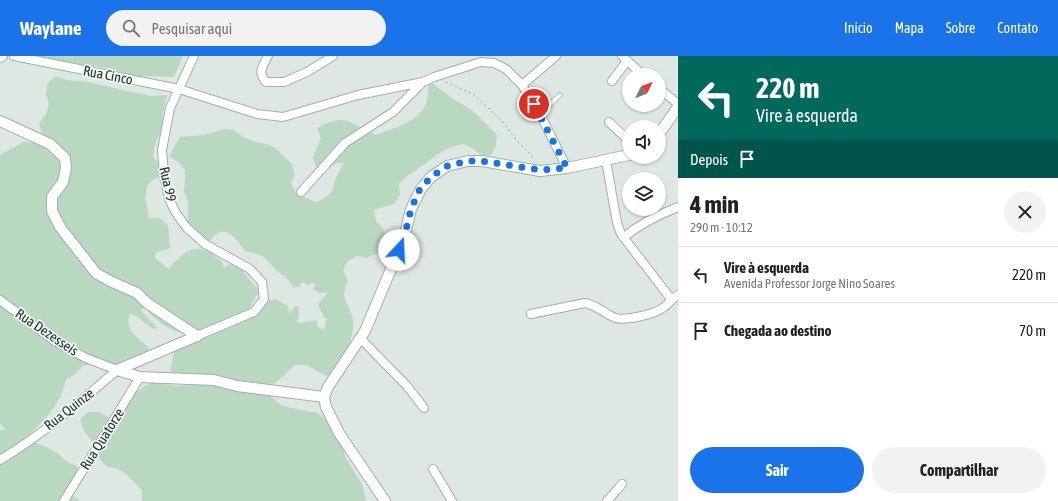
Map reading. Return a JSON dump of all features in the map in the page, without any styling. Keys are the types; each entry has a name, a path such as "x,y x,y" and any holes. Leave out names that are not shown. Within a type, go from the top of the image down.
{"street":[{"name":"Rua Cinco","path":"14,56 179,89 257,114 283,117 358,95 423,82"},
{"name":"Rua 99","path":"194,56 170,108 162,150 164,175 169,198 176,213 188,228 205,244 250,269 262,282 264,299 254,312 197,336"},
{"path":"268,56 261,71 262,77 266,82 284,82 307,72 332,56"},
{"path":"522,85 556,56"},
{"path":"612,81 624,59 635,68"},
{"path":"301,192 345,143 392,112 423,82 481,62 494,63 506,70 522,85 540,114 567,168"},
{"path":"666,94 678,104"},
{"path":"666,124 678,107"},
{"path":"0,121 50,144 65,158 66,168 63,182 52,197 52,211 60,227 96,273 137,293 147,303 197,336"},
{"path":"608,122 622,135"},
{"path":"385,501 339,433 326,407 324,397 328,387 361,339 404,238 411,209 420,189 431,177 447,166 468,161 482,161 540,170 567,168 622,157"},
{"path":"531,314 585,304 592,305 614,317 621,319 636,317 660,310 665,307 674,297 624,237 617,223 606,160"},
{"path":"624,237 649,220 678,207"},
{"name":"Rua Dezesseis","path":"0,300 56,342 86,358 117,370"},
{"path":"117,370 197,336"},
{"path":"361,339 407,386 424,408"},
{"path":"117,370 140,376 214,380 237,386 324,397"},
{"name":"Rua Quinze","path":"0,460 17,450 77,404 117,370"},
{"name":"Rua Quatorze","path":"64,501 140,376"},
{"path":"434,469 452,501"},
{"path":"606,501 622,484"}],"lane":[{"path":"540,114 560,95"}],"path":[{"path":"434,77 473,94 504,123 516,140 531,155 540,170"}],"green space":[{"path":"29,56 183,56 174,77 135,76 102,67 69,64"},
{"path":"56,76 66,80 88,82 151,96 167,95 162,117 166,127 156,140 153,157 160,165 164,175 154,179 147,186 145,197 149,218 160,218 168,225 170,248 156,253 155,258 169,269 182,256 193,249 201,249 212,253 221,260 224,268 236,260 244,273 260,292 256,296 249,310 263,302 276,299 288,306 289,313 296,306 299,307 298,320 296,322 301,323 317,320 317,326 323,330 327,319 324,318 318,304 328,292 317,292 313,289 316,284 312,283 308,285 302,282 299,287 293,287 288,280 263,256 245,251 230,234 221,232 211,240 204,241 188,222 188,201 184,192 185,170 178,162 169,156 180,137 203,135 224,129 234,130 243,137 275,148 291,163 295,174 291,183 296,193 315,202 325,198 333,190 335,179 344,163 337,163 327,169 316,167 313,157 321,138 317,128 338,120 350,122 376,135 398,127 413,119 424,108 427,101 430,82 474,112 497,135 496,145 491,155 481,155 472,148 463,144 441,152 410,174 399,184 400,195 394,204 374,210 376,221 383,229 386,239 384,250 367,258 357,256 347,262 343,271 348,281 344,294 352,316 353,325 344,375 334,380 306,365 295,365 279,380 263,391 283,406 317,413 326,419 339,437 346,458 363,486 366,501 142,501 142,490 126,474 118,469 106,466 99,458 96,447 83,429 80,419 88,412 100,412 109,418 119,419 126,410 128,399 145,386 154,382 175,386 198,385 206,381 201,376 180,373 176,375 170,371 175,348 190,336 165,326 145,308 141,309 141,311 156,326 156,329 152,328 134,315 130,314 128,320 131,329 137,338 150,349 145,357 126,369 94,363 83,366 66,380 63,390 55,405 39,425 25,438 50,449 59,454 67,462 77,466 77,469 83,476 70,494 80,501 0,501 0,431 6,429 0,424 0,155 23,142 44,143 39,123 46,114 49,104 46,94 47,84"}],"route":[{"path":"399,250 404,238 411,209 420,189 431,177 447,166 468,161 482,161 540,170 567,168 534,104"}]}
